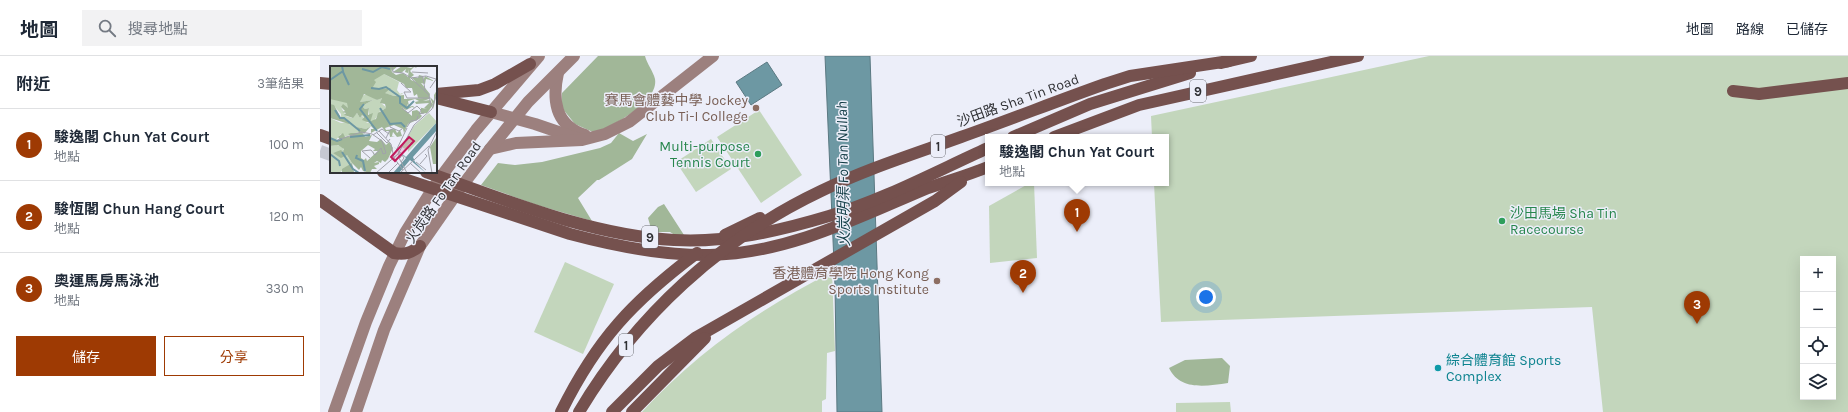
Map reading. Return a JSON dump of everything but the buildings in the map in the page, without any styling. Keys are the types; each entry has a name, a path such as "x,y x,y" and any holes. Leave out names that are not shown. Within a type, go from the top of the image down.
{"highway":[{"name":"9","path":"1020,134 1090,104 1228,61 1251,56"},
{"name":"9","path":"1062,134 1139,105 1358,56"},
{"path":"437,94 479,90 535,60"},
{"name":"沙田路 Sha Tin Road","path":"580,412 600,380 629,340 659,306 688,278 745,234 777,214 820,191 876,168 1118,80 1130,76 1228,61"},
{"path":"320,83 330,84"},
{"path":"1733,91 1759,94 1843,84"},
{"path":"437,98 491,112"},
{"path":"320,136 330,139"},
{"name":"9","path":"429,173 562,218 609,230 659,238 711,240 779,230 830,216 880,196 985,149"},
{"name":"9","path":"386,173 570,234 607,244 668,253 711,255 772,247 880,210 929,188 985,168"},
{"path":"612,412 658,366 695,338 935,201 972,174"},
{"path":"320,200 394,253 404,255 412,252 420,246"},
{"path":"561,412 585,367 611,330 636,304 676,268 730,232 756,219 777,214"},
{"path":"632,412 716,327"}],"main road":[{"name":"火炭路 Fo Tan Road","path":"356,412 384,330 420,246 490,149 528,102 574,56"},
{"path":"490,149 516,143 588,139 619,128 629,122 713,56"},
{"name":"火炭路 Fo Tan Road","path":"334,412 366,322 394,253 424,203 450,165 491,112 535,60"},
{"path":"558,72 554,98 561,117 575,131 588,139"},
{"path":"491,112 588,139"}],"green space":[{"path":"598,56 645,56 655,79 654,88 650,96 642,104 623,119 595,133 575,124 562,108 562,93"},
{"name":"沙田馬場 Sha Tin Racecourse","path":"1429,56 1848,56 1848,412 1603,412 1592,307 1161,322 1154,186 1169,186 1169,134 1152,134 1151,116"},
{"name":"Multi-purpose Tennis Court","path":"759,110 802,175 761,203 717,137"},
{"path":"619,133 633,141 647,134 632,159 597,180 578,198 592,221 537,205 481,185 498,163 515,165 542,162 600,148 611,143"},
{"path":"711,139 731,169 696,192 676,162"},
{"path":"1025,186 1034,186 1037,258 990,263 989,206"},
{"path":"664,204 684,235 678,237 670,232 652,232 648,218 658,207"},
{"path":"565,262 614,284 583,354 534,332"},
{"path":"832,272 835,351 827,353 826,399 822,401 822,412 642,412 685,370 731,333 780,301"},
{"path":"1222,358 1230,366 1228,383 1203,386 1187,384 1174,375 1169,368 1185,360"},
{"path":"1230,402 1231,412 1176,412 1176,403"}],"water":[{"name":"火炭明渠 Fo Tan Nullah","path":"825,56 870,56 882,412 837,412 835,286"},
{"path":"767,62 782,85 751,105 736,82"}],"tunnel":[{"path":"320,151 330,155"}],"place":[{"name":"賽馬會體藝中學 Jockey Club Ti-I College","path":"756,108"},
{"name":"Multi-purpose Tennis Court","path":"758,154"},
{"name":"沙田馬場 Sha Tin Racecourse","path":"1502,221"},
{"name":"駿逸閣 Chun Yat Court","path":"1077,232"},
{"name":"香港體育學院 Hong Kong Sports Institute","path":"937,281"},
{"name":"駿恆閣 Chun Hang Court","path":"1023,293"},
{"name":"奧運馬房馬泳池","path":"1697,324"},
{"name":"綜合體育館 Sports Complex","path":"1438,368"}]}
